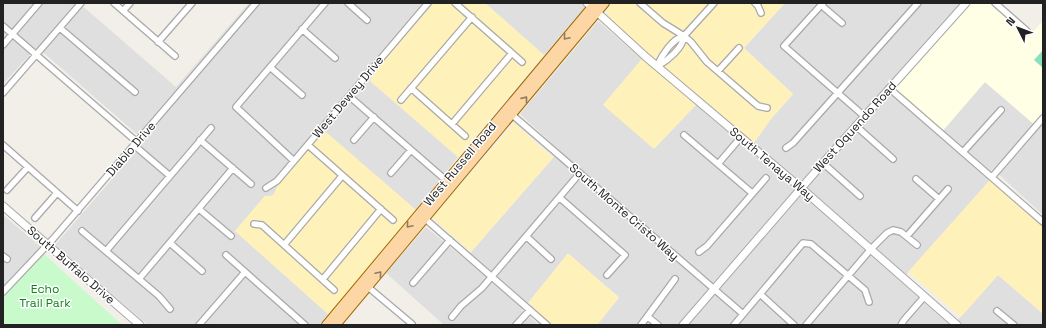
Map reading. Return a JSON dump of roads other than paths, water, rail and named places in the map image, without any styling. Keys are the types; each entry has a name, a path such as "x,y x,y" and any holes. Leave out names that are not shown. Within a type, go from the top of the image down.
{"main road":[{"name":"West Russell Road","path":"338,322 593,6 605,3"},
{"name":"West Russell Road","path":"326,325 338,322 368,287 422,216"}],"street":[{"path":"3,45 39,3"},
{"path":"3,93 81,3"},
{"path":"114,3 175,56"},
{"path":"123,11 130,3"},
{"path":"158,42 192,3"},
{"name":"Diablo Drive","path":"3,292 78,211 256,3"},
{"path":"294,161 236,107 324,3"},
{"path":"348,3 367,20"},
{"name":"West Dewey Drive","path":"266,188 277,181 308,146 428,3"},
{"path":"455,3 522,62"},
{"path":"640,3 647,5 663,24 684,36 691,42 703,58 758,106 767,108"},
{"path":"657,66 662,56 679,37 684,36 714,3"},
{"path":"755,3 761,13"},
{"path":"786,148 793,143 918,3"},
{"name":"West Oquendo Road","path":"683,325 864,116 966,3"},
{"path":"995,3 1027,31"},
{"path":"842,23 822,4 784,46 864,116"},
{"name":"South Tenaya Way","path":"593,6 657,66 801,188 957,325"},
{"path":"401,100 472,17"},
{"path":"3,26 170,176"},
{"path":"60,28 135,92"},
{"path":"302,29 334,58"},
{"path":"718,71 739,48"},
{"path":"452,124 512,53"},
{"path":"270,67 302,95"},
{"path":"411,88 465,136"},
{"path":"889,88 1043,222"},
{"path":"349,96 449,183"},
{"path":"963,152 1001,110"},
{"name":"South Monte Cristo Way","path":"509,112 743,314"},
{"path":"354,140 374,117"},
{"path":"992,177 1043,118"},
{"path":"856,126 893,158"},
{"path":"106,251 211,128"},
{"path":"684,135 752,193"},
{"path":"718,164 741,138"},
{"path":"200,140 251,184"},
{"path":"3,145 78,211"},
{"path":"308,146 393,220"},
{"path":"391,173 412,150"},
{"path":"823,163 860,196"},
{"path":"7,190 28,167"},
{"path":"139,279 233,168"},
{"path":"452,317 527,237 580,173"},
{"path":"284,245 342,176"},
{"path":"699,252 707,246 766,178"},
{"path":"916,179 939,199"},
{"path":"907,236 948,189"},
{"path":"35,218 57,193"},
{"path":"560,198 624,255 607,275"},
{"name":"South Buffalo Drive","path":"3,206 140,325"},
{"path":"199,209 231,236"},
{"path":"323,279 381,209"},
{"path":"422,216 547,325"},
{"path":"254,224 262,225 334,290"},
{"path":"82,231 159,296 170,309"},
{"path":"806,325 884,235 891,231 898,231 907,236 917,245"},
{"path":"527,237 551,259"},
{"path":"413,283 450,240"},
{"path":"170,243 202,271"},
{"path":"734,325 803,243 811,244 864,290 870,302"},
{"path":"226,255 305,325"},
{"path":"199,325 245,272"},
{"path":"641,325 675,279"},
{"path":"368,287 412,324"},
{"path":"760,294 794,325"},
{"path":"901,325 924,297"},
{"path":"516,325 530,310"},
{"path":"998,311 1014,325"},
{"path":"648,317 658,325"}],"park label":[{"name":"Echo Trail Park","path":"45,296"}]}
